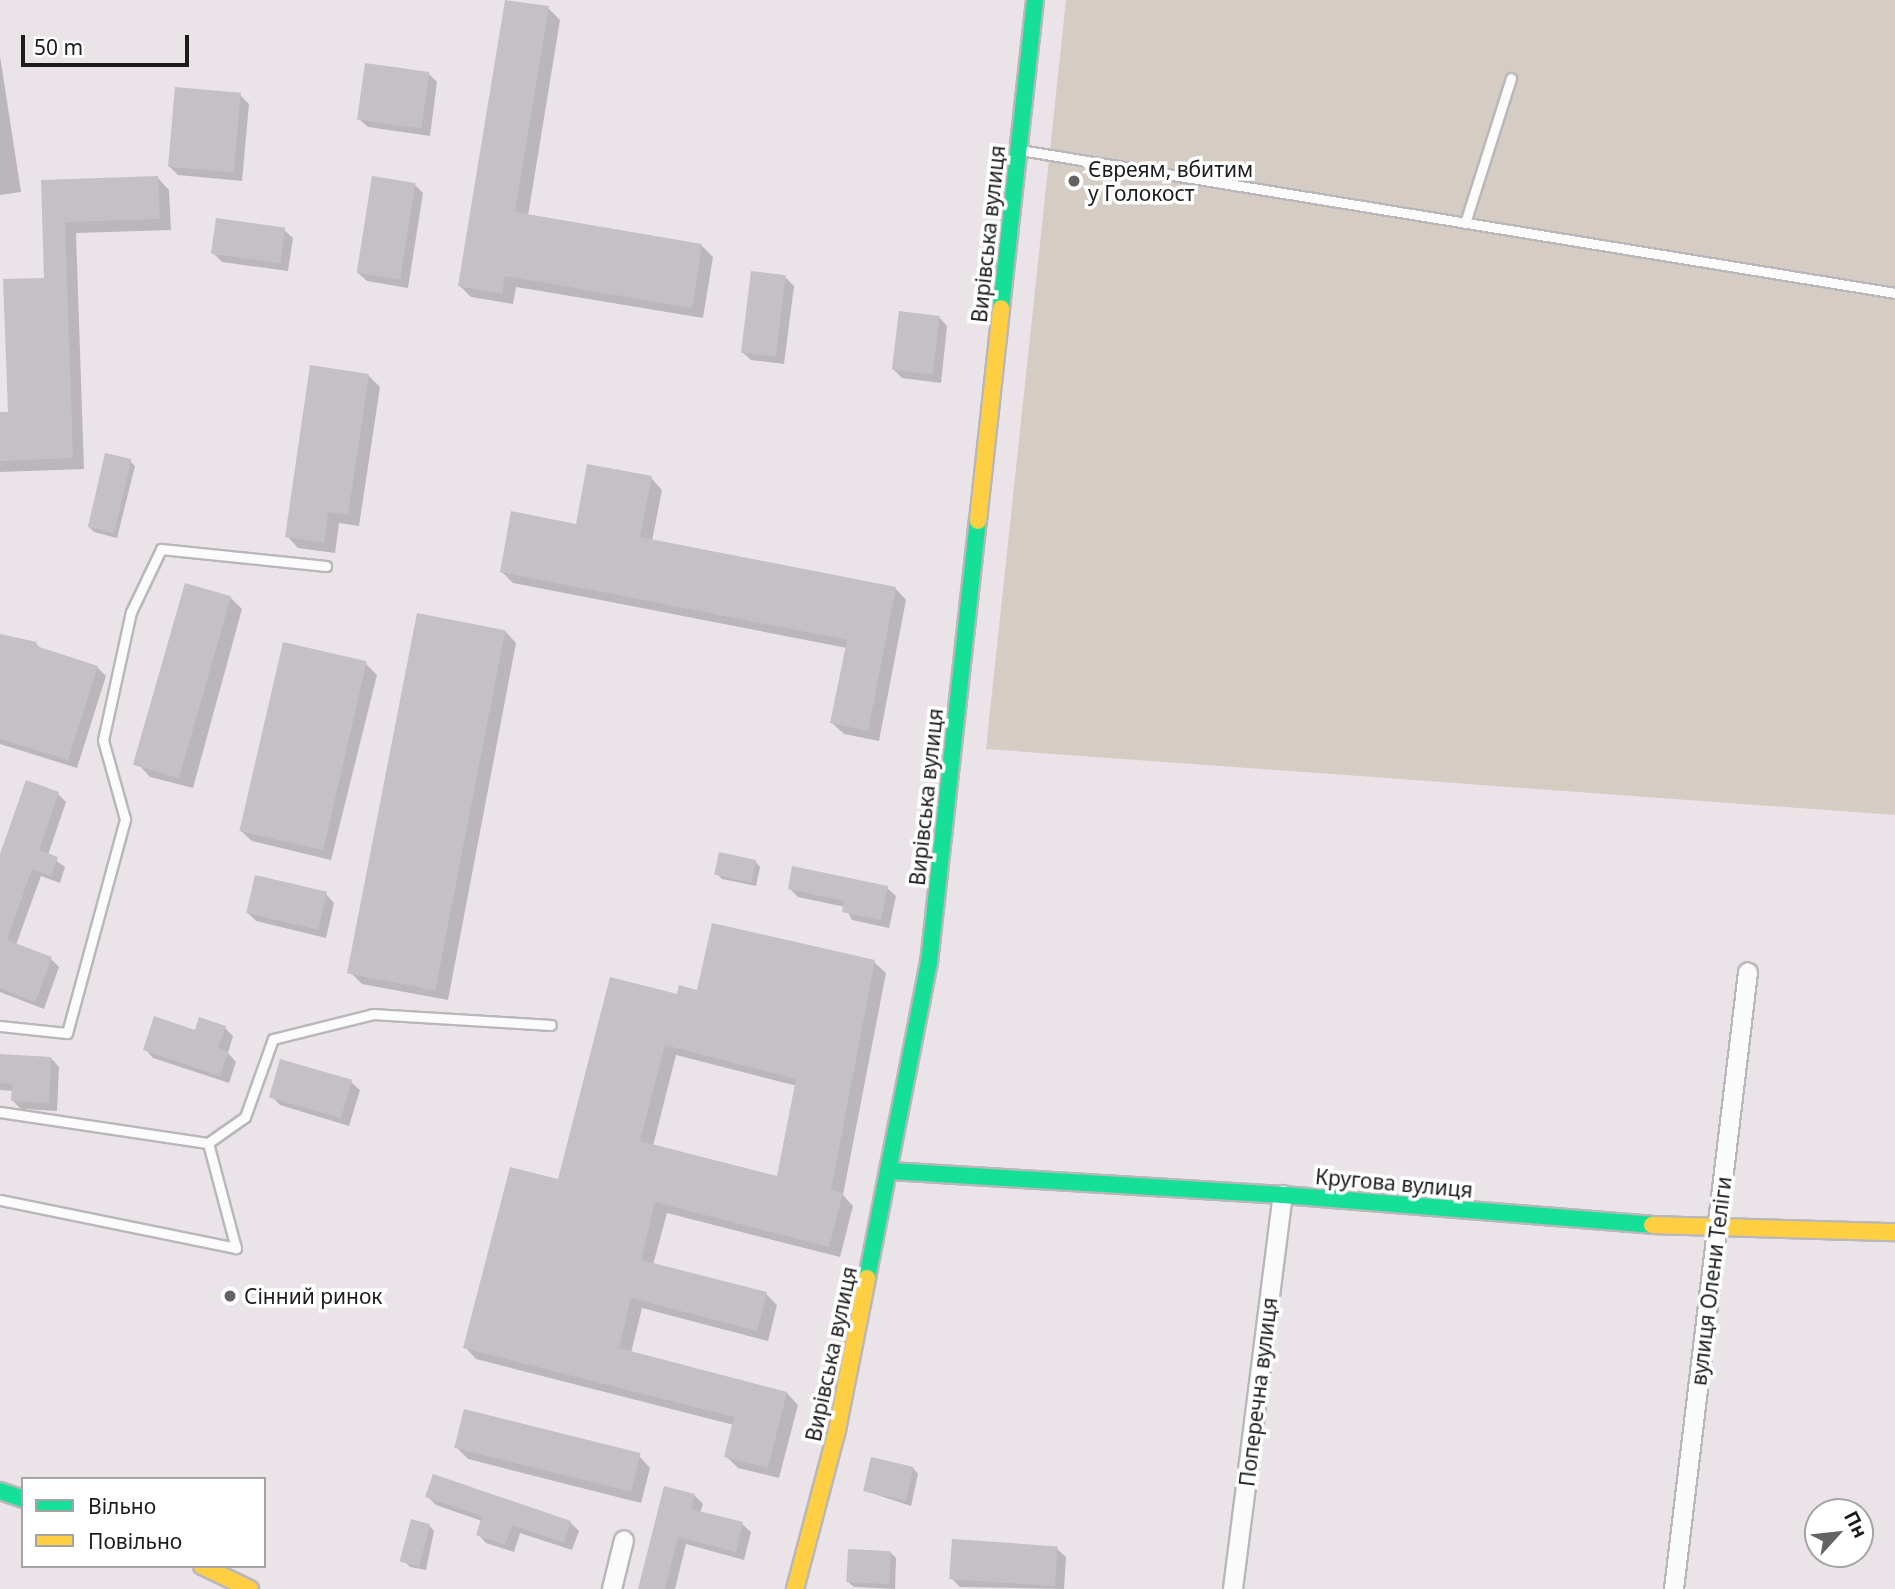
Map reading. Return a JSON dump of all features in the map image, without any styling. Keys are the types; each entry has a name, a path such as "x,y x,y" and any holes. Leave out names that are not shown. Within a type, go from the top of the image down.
{"main road":[{"name":"Вирівська вулиця","path":"795,1589 837,1430 929,963 1035,0"},
{"name":"Кругова вулиця","path":"890,1171 1283,1195 1717,1230 1895,1232"},
{"path":"0,1491 21,1498"},
{"path":"206,1568 250,1589"}],"street":[{"name":"вулиця Олени Теліги","path":"1674,1589 1748,972"},
{"name":"Поперечна вулиця","path":"1233,1589 1283,1195"},
{"path":"612,1589 624,1539"}],"lane":[{"path":"1465,223 1511,78"},
{"path":"1019,150 1895,293"},
{"path":"0,1026 67,1033 125,819 103,740 131,612 161,549 326,566"},
{"path":"0,1112 208,1143 245,1117 273,1039 373,1014 551,1025"},
{"path":"0,1200 236,1248 208,1143"}],"shaded area":[{"path":"1066,0 1895,0 1895,815 986,749"}],"building":[{"path":"505,0 549,6 515,212 702,244 692,308 505,276 502,294 458,286"},
{"path":"365,63 429,72 421,128 357,119"},
{"path":"175,87 241,93 234,172 168,167"},
{"path":"158,176 160,219 65,222 73,458 0,461 0,412 8,412 3,279 44,278 41,180"},
{"path":"372,176 415,183 400,280 357,273"},
{"path":"216,218 285,228 280,263 211,254"},
{"path":"751,271 786,275 776,357 741,352"},
{"path":"899,311 940,316 933,375 892,370"},
{"path":"310,365 369,374 348,515 328,512 324,543 285,537"},
{"path":"105,453 131,459 114,533 88,527"},
{"path":"587,464 652,476 640,537 896,587 868,731 830,723 847,640 500,572 511,511 576,524"},
{"path":"185,583 231,596 179,778 133,765"},
{"path":"417,613 505,630 435,990 347,973"},
{"path":"0,634 37,642 36,646 98,666 68,760 0,739"},
{"path":"283,642 367,661 323,850 239,831"},
{"path":"26,780 59,792 39,850 58,857 51,876 32,869 7,940 52,957 35,1002 0,988 0,854"},
{"path":"719,852 756,860 751,882 714,874"},
{"path":"792,866 888,886 881,920 842,912 844,901 788,889"},
{"path":"255,875 327,892 318,930 246,913"},
{"path":"712,923 875,960 831,1190 843,1193 829,1247 655,1202 641,1260 767,1292 757,1331 631,1298 619,1348 787,1392 768,1468 724,1457 734,1417 463,1348 510,1167 558,1179 610,977 677,994 679,985 697,990","holes":["665,1045 796,1079 777,1176 640,1141"]},
{"path":"154,1016 195,1030 199,1017 226,1026 218,1048 228,1052 220,1076 143,1050"},
{"path":"0,1054 51,1057 49,1103 11,1101 12,1084 0,1083"},
{"path":"280,1059 352,1080 341,1118 269,1097"},
{"path":"464,1409 641,1453 631,1492 454,1448"},
{"path":"871,1457 914,1467 906,1501 863,1491"},
{"path":"433,1474 571,1521 564,1543 512,1525 505,1545 476,1535 482,1516 425,1497"},
{"path":"664,1486 695,1494 691,1509 743,1522 736,1552 678,1537 665,1589 638,1589"},
{"path":"411,1519 430,1524 419,1567 400,1562"},
{"path":"952,1539 1058,1546 1055,1586 949,1579"},
{"path":"848,1549 891,1551 889,1584 846,1582"}],"traffic: fast":[{"path":"1001,308 1035,0"},
{"path":"867,1278 929,963 978,521"},
{"path":"890,1171 1283,1195 1652,1225"},
{"path":"0,1491 21,1498"}],"traffic: slow":[{"path":"978,521 1001,308"},
{"path":"1652,1225 1895,1232"},
{"path":"795,1589 837,1430 867,1278"},
{"path":"206,1568 250,1589"}],"place":[{"name":"Євреям, вбитим у Голокост","path":"1074,181"},
{"name":"Сінний ринок","path":"230,1296"}]}
